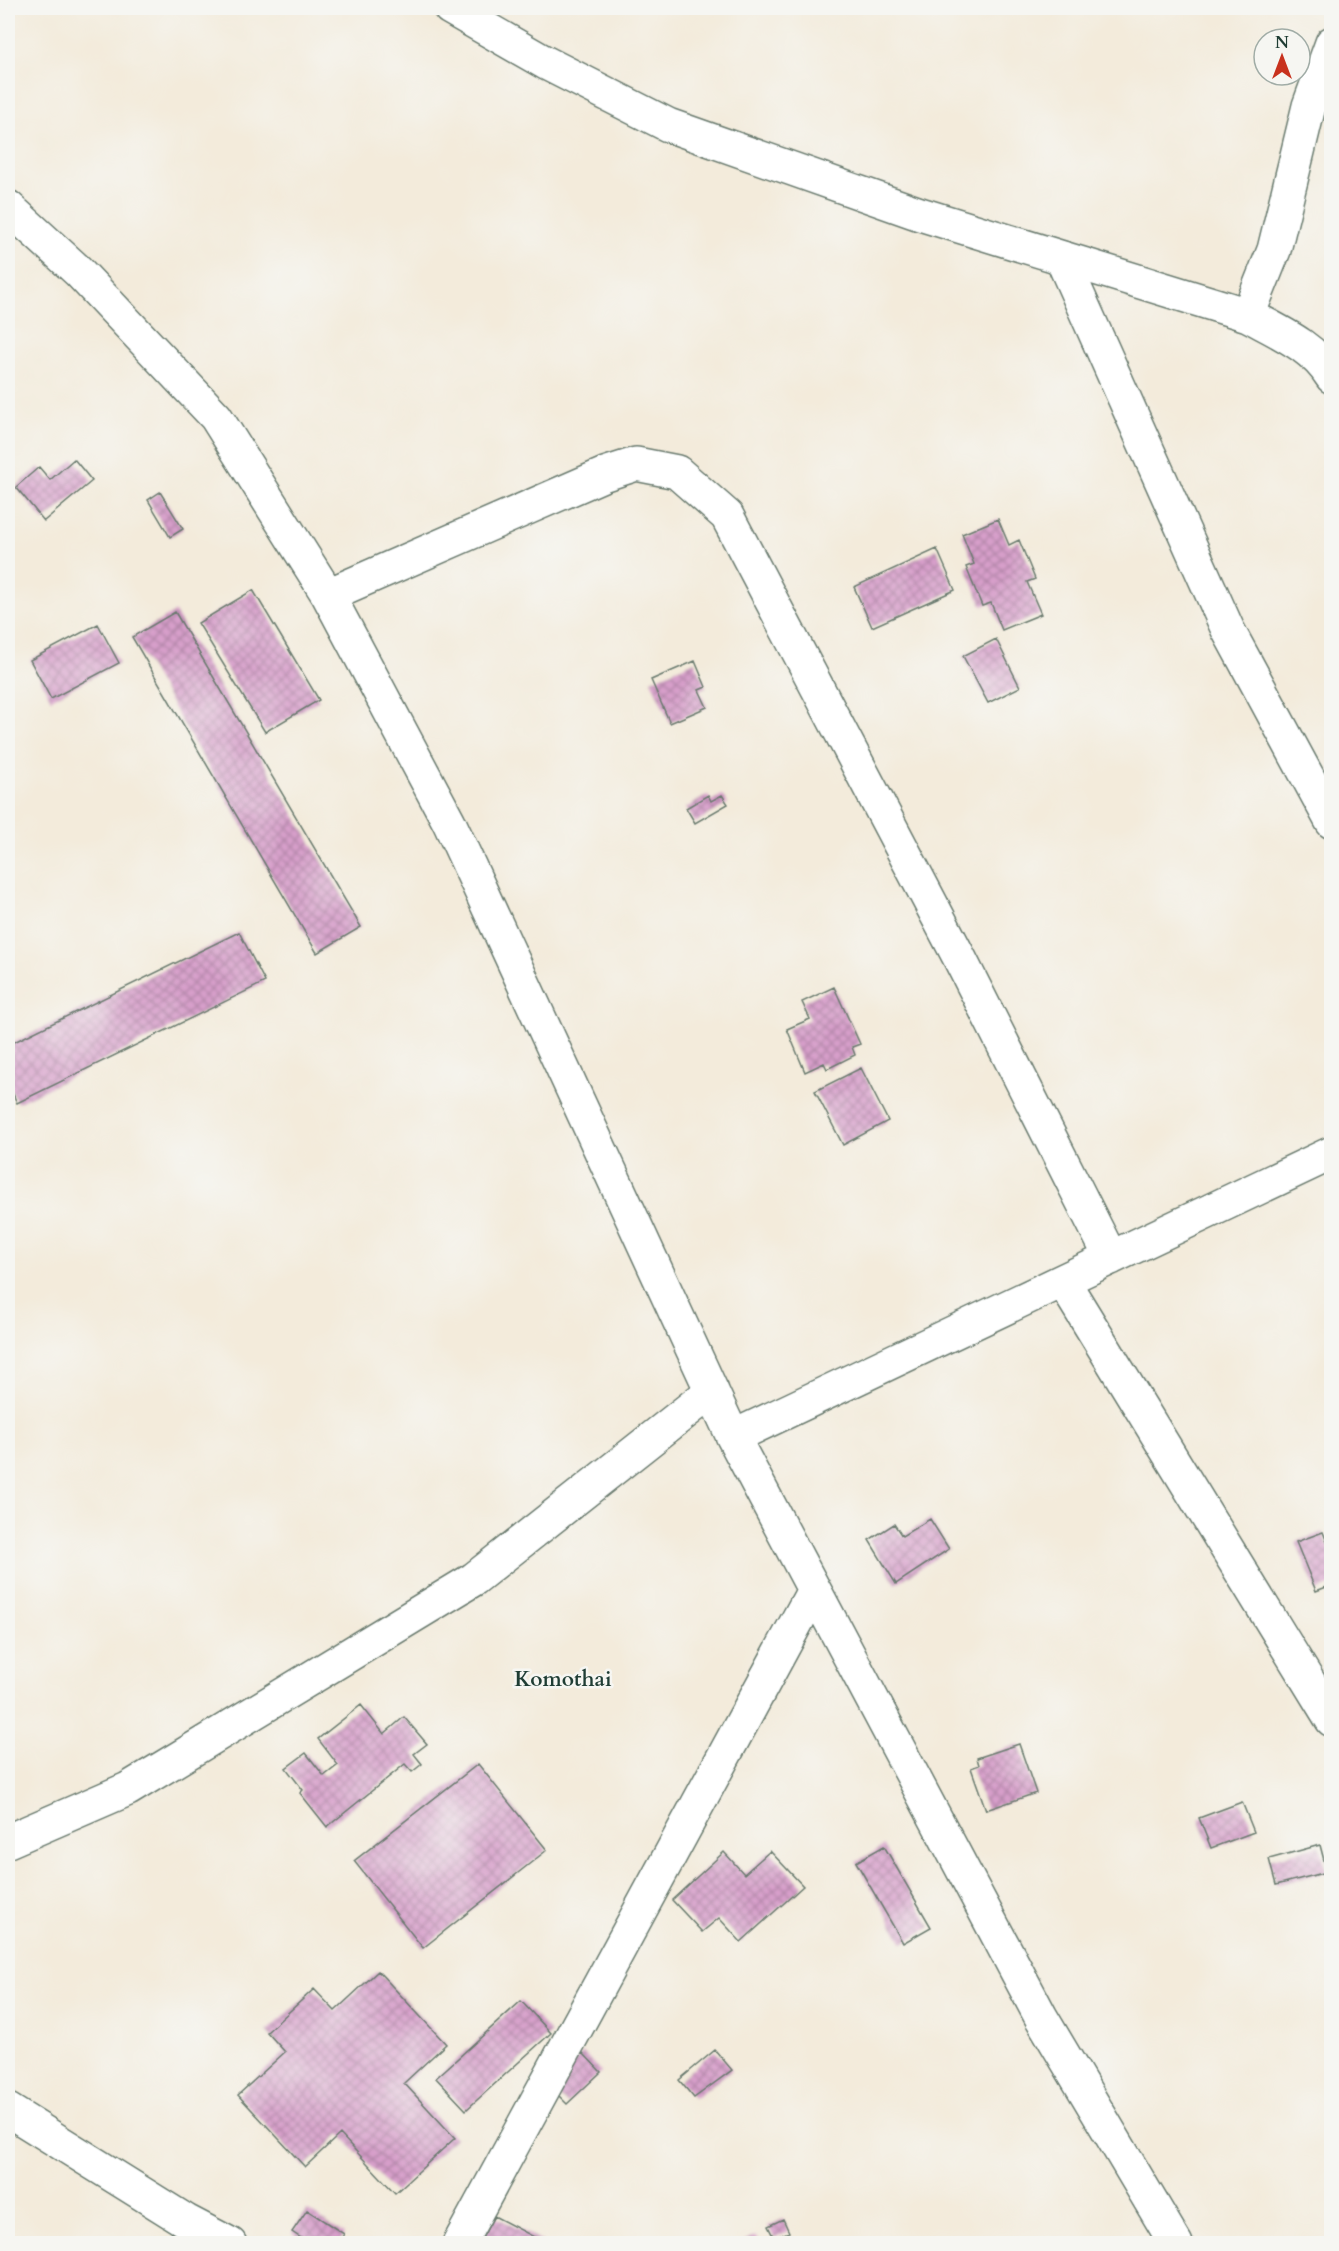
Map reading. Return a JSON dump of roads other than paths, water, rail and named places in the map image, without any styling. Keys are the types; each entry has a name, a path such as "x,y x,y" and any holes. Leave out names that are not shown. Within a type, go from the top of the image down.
{"street":[{"path":"450,8 546,63 668,125 921,214 1248,315 1300,344 1323,362 1332,377"},
{"path":"1248,315 1274,250 1309,106 1332,43"},
{"path":"12,218 78,271 216,417 328,595 449,822 733,1437 1041,2017 1176,2244"},
{"path":"1062,259 1228,630 1332,822"},
{"path":"328,595 605,474 636,464 676,472 727,516 958,955 1111,1258"},
{"path":"733,1437 1332,1153"},
{"path":"1063,1281 1332,1720"},
{"path":"8,1841 128,1789 474,1579 712,1390"},
{"path":"459,2244 814,1590"},
{"path":"8,2110 186,2221 230,2244"}],"district":[{"name":"Komothai","path":"563,1679"}]}
